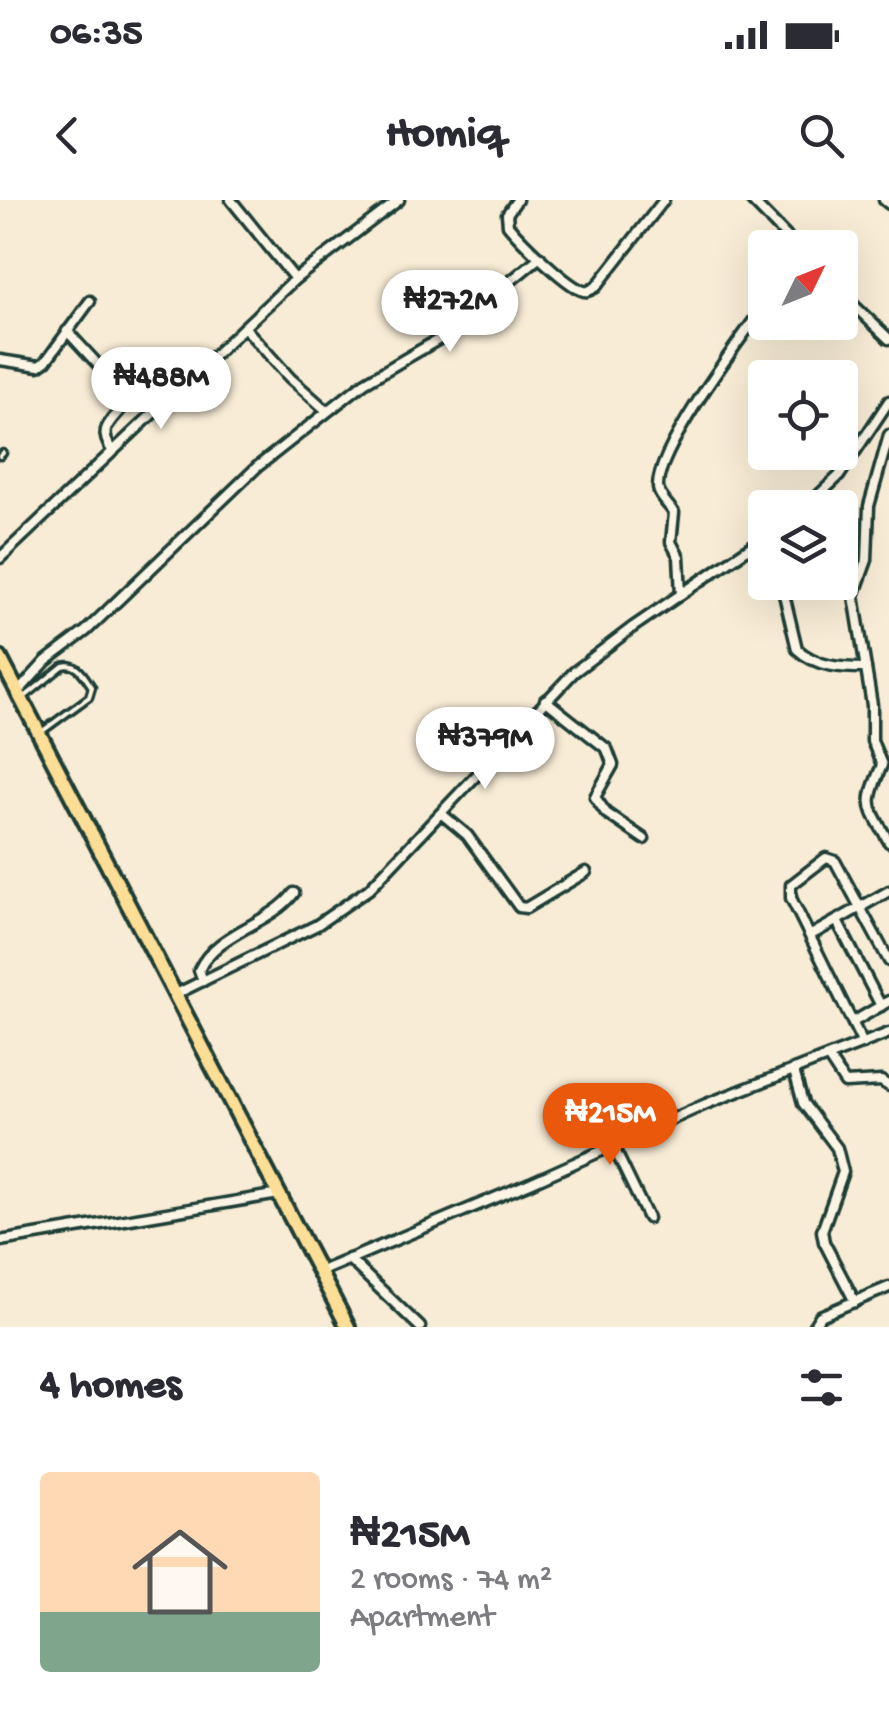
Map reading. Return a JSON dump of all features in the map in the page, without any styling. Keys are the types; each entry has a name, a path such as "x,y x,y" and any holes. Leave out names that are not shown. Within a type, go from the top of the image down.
{"main road":[{"path":"0,658 348,1327"}],"street":[{"path":"231,200 295,279"},
{"path":"0,558 295,279 398,200"},
{"path":"517,200 507,214 508,225 540,257 581,290 589,291 664,200"},
{"path":"751,200 780,230"},
{"path":"20,696 46,661 86,631 236,484 364,383 441,338 540,257"},
{"path":"0,360 39,366 90,301"},
{"path":"858,309 889,339"},
{"path":"245,328 326,411"},
{"path":"681,594 679,558 671,542 674,514 658,490 661,474 696,405 748,330"},
{"path":"67,331 126,394 127,401 105,428 104,440 112,452"},
{"path":"824,490 886,413 889,401"},
{"path":"889,434 869,506 865,569 854,596 872,705 872,741 882,766 868,798 889,842"},
{"path":"176,994 317,924 369,890 544,700 633,626 748,549"},
{"path":"785,600 798,649 805,656 830,666 866,668"},
{"path":"544,700 608,748 613,765 596,797 606,813 644,838"},
{"path":"442,815 467,835 519,907 526,908 586,872"},
{"path":"862,1044 791,898 791,885 826,858 835,861 889,961"},
{"path":"812,935 889,890"},
{"path":"203,981 199,970 203,961 232,936 282,909 294,893"},
{"path":"837,920 885,1003 852,1022"},
{"path":"319,1272 706,1104 889,1033"},
{"path":"828,1057 845,1083 881,1081 889,1086"},
{"path":"794,1071 804,1103 837,1148 843,1172 822,1231 854,1302"},
{"path":"613,1146 648,1218"},
{"path":"0,1241 279,1194"},
{"path":"349,1259 420,1327"},
{"path":"813,1327 820,1316 889,1288"}],"lane":[{"path":"20,696 71,664 92,687 89,697 40,733"}]}
